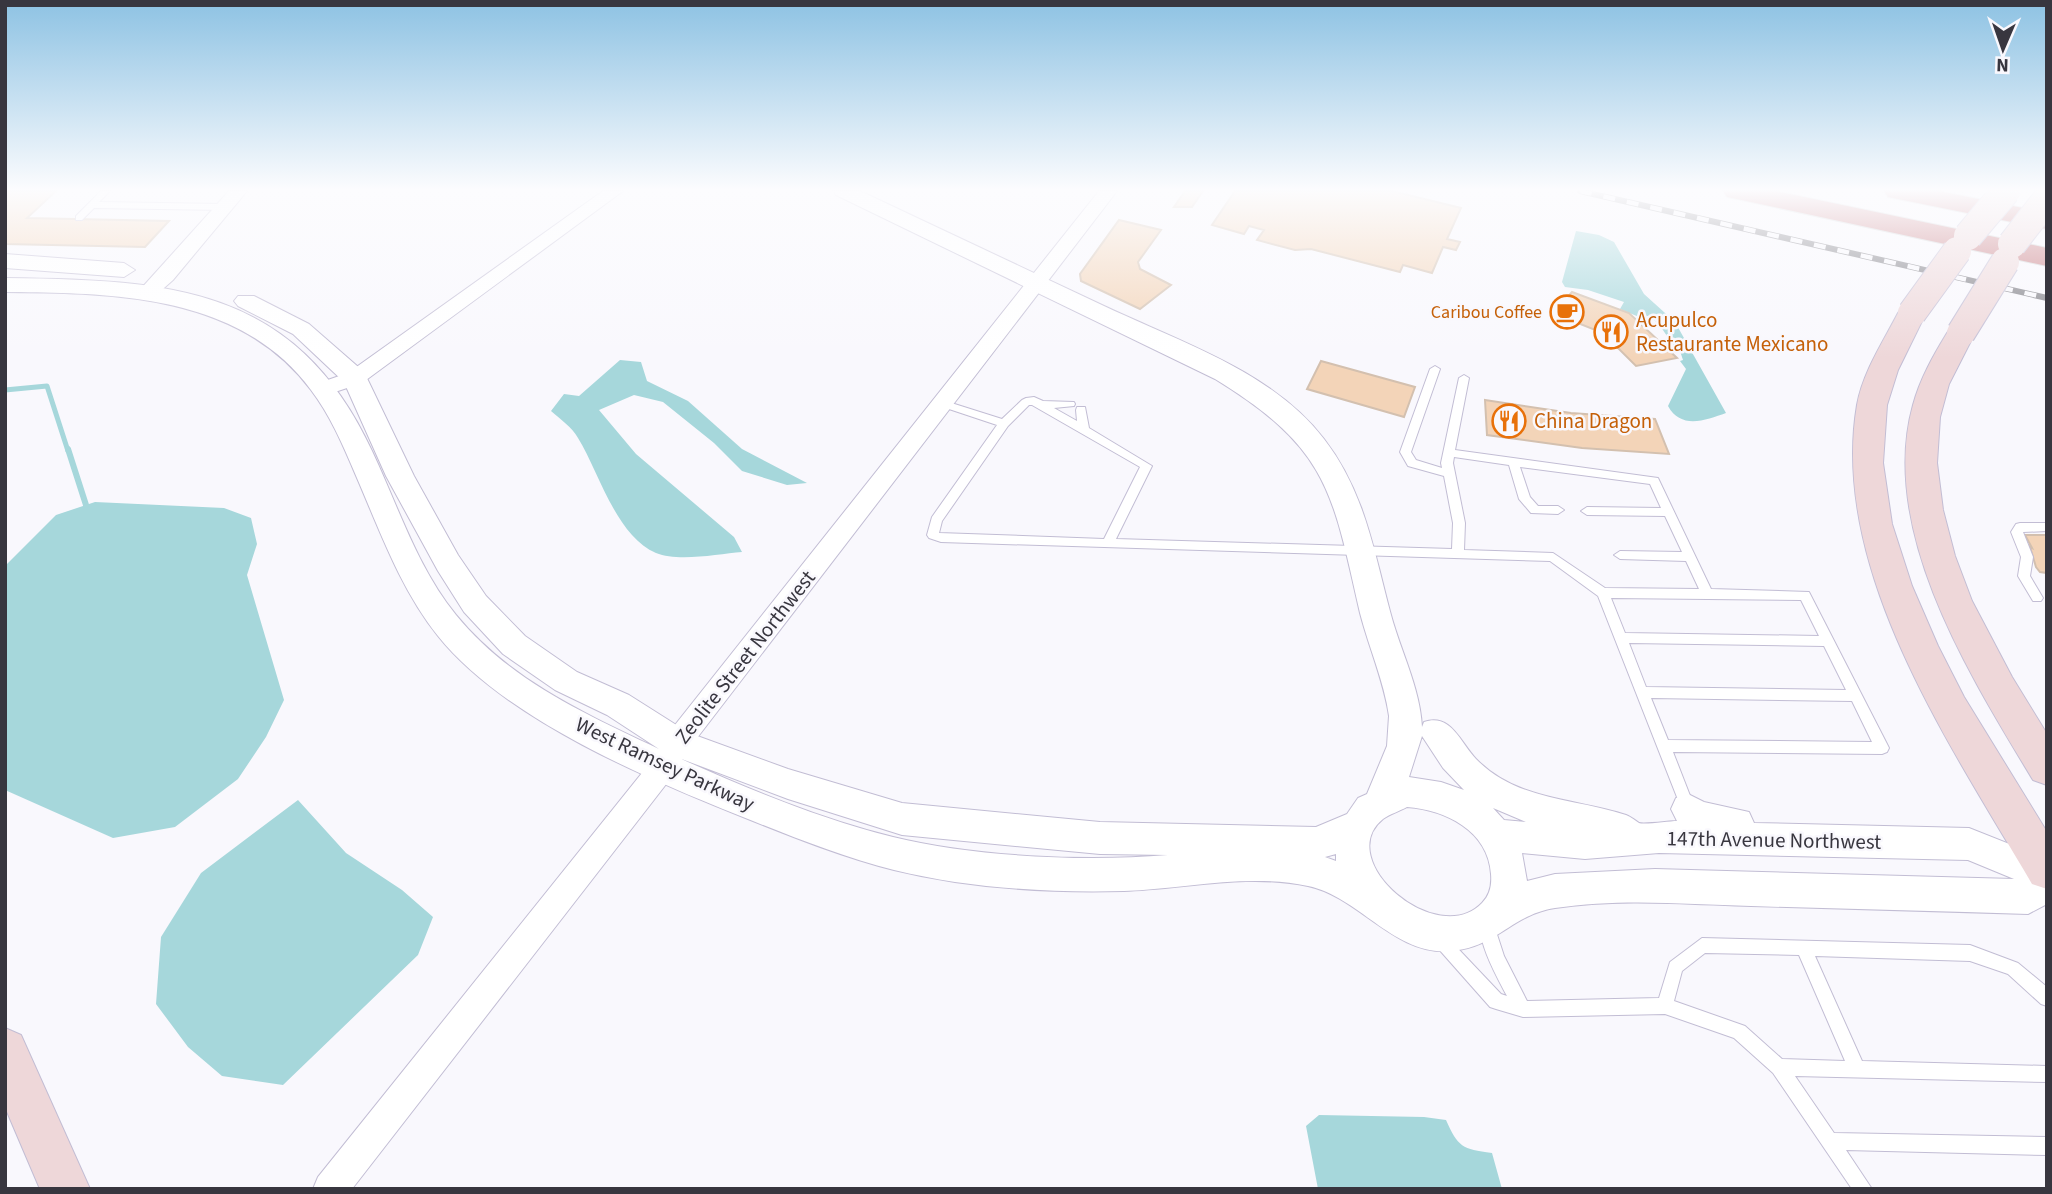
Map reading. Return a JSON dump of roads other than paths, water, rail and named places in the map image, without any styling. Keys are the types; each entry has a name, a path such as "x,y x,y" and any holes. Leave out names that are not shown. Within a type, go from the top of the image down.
{"highway":[{"path":"1982,247 2047,257"}],"main road":[{"path":"1960,247 1912,313 1877,383 1868,429 1869,474 1880,536 1901,600 1932,671 2047,870"},
{"path":"2013,247 1943,366 1925,415 1922,452 1931,526 1964,625 2047,768"},
{"path":"5,1051 65,1189"}],"street":[{"path":"5,285 91,287 157,284 189,247"},
{"path":"323,388 355,378 537,247"},
{"path":"958,247 1224,373 1267,401 1314,444 1335,475 1359,529 1384,642 1400,685 1406,727 1403,748 1382,798"},
{"name":"Zeolite Street Northwest","path":"330,1189 1064,247"},
{"path":"5,261 71,264 157,284"},
{"name":"West Ramsey Parkway","path":"157,284 236,296 301,329 355,378 400,476 475,604 514,645 566,681 618,705 671,754 781,819 906,857 1012,869 1129,874 1253,864 1317,870 1340,878 1373,899"},
{"name":"West Ramsey Parkway","path":"157,284 265,333 307,365 339,412 418,583 446,626 481,664 555,713 671,754 788,784 902,819 1100,838 1212,838 1269,843 1316,843 1336,838 1355,827"},
{"path":"1400,685 1462,768 1498,793 1530,806 1585,822 1680,828"},
{"path":"1436,732 1485,824 1507,858 1510,882 1496,914"},
{"path":"1485,824 1452,800 1428,793 1404,792 1382,798 1366,810 1355,827 1352,841 1354,863 1363,885 1373,899 1399,920 1431,932 1461,933 1496,914 1555,891 1655,886 2028,897 2047,882"},
{"name":"147th Avenue Northwest","path":"1485,824 1585,843 1680,828 1865,842 1969,844 2047,876"}],"lane":[{"path":"1435,369 1405,452 1412,463 1447,473"},
{"path":"1458,553 1460,523 1447,473 1464,378"},
{"path":"1084,430 1076,407 1026,402 1003,423 936,520 933,535 941,538 1553,557 1602,593 1662,746 1680,828"},
{"path":"941,403 1003,423"},
{"path":"1040,405 1146,466 1108,543"},
{"path":"1449,453 1654,481 1707,594"},
{"path":"1513,461 1525,499 1535,510 1558,510"},
{"path":"1587,511 1669,512"},
{"path":"2037,598 2024,576 2027,557 2017,532 2020,527 2047,527"},
{"path":"1620,555 1690,557"},
{"path":"1602,593 1805,595 1882,748 1662,746"},
{"path":"1620,638 1829,640"},
{"path":"1641,692 1857,696"},
{"path":"1496,914 1490,943 1502,974 1523,1009"},
{"path":"1431,932 1452,950 1496,1001 1523,1009 1665,1006 1739,1032 1779,1067 1863,1189"},
{"path":"1665,1006 1675,967 1702,945 1970,953 2013,968 2047,998"},
{"path":"1804,948 1857,1069"},
{"path":"1779,1067 2047,1074"},
{"path":"1830,1141 2047,1146"}],"water":[{"path":"1572,247 1617,247 1644,294 1675,322 1726,413 1687,421 1673,413 1668,406 1686,369 1680,361 1683,360 1678,345 1674,346 1658,323 1648,316 1639,317 1620,309 1624,302 1588,290 1565,287 1562,282"},
{"path":"620,360 641,362 647,381 688,401 742,449 807,483 787,485 742,471 714,443 663,402 634,395 599,410 636,454 734,537 742,552 675,557 656,553 642,545 619,518 575,434 551,411 564,394 579,396"},
{"path":"95,502 224,508 251,518 257,544 247,575 284,700 266,737 238,779 175,827 113,838 5,790 5,566 56,515"},
{"path":"298,800 346,853 402,890 433,917 418,955 283,1085 222,1076 188,1047 156,1004 161,937 201,873"},
{"path":"1319,1115 1424,1117 1446,1120 1462,1145 1492,1153 1502,1189 1318,1189 1306,1126"}],"waterway":[{"path":"5,390 47,386 68,451"},
{"path":"68,449 86,505"}],"railway":[{"path":"1823,247 2047,298"}],"place":[{"name":"Caribou Coffee","path":"1567,312"},
{"name":"Acupulco Restaurante Mexicano","path":"1611,332"},
{"name":"China Dragon","path":"1509,421"}]}
